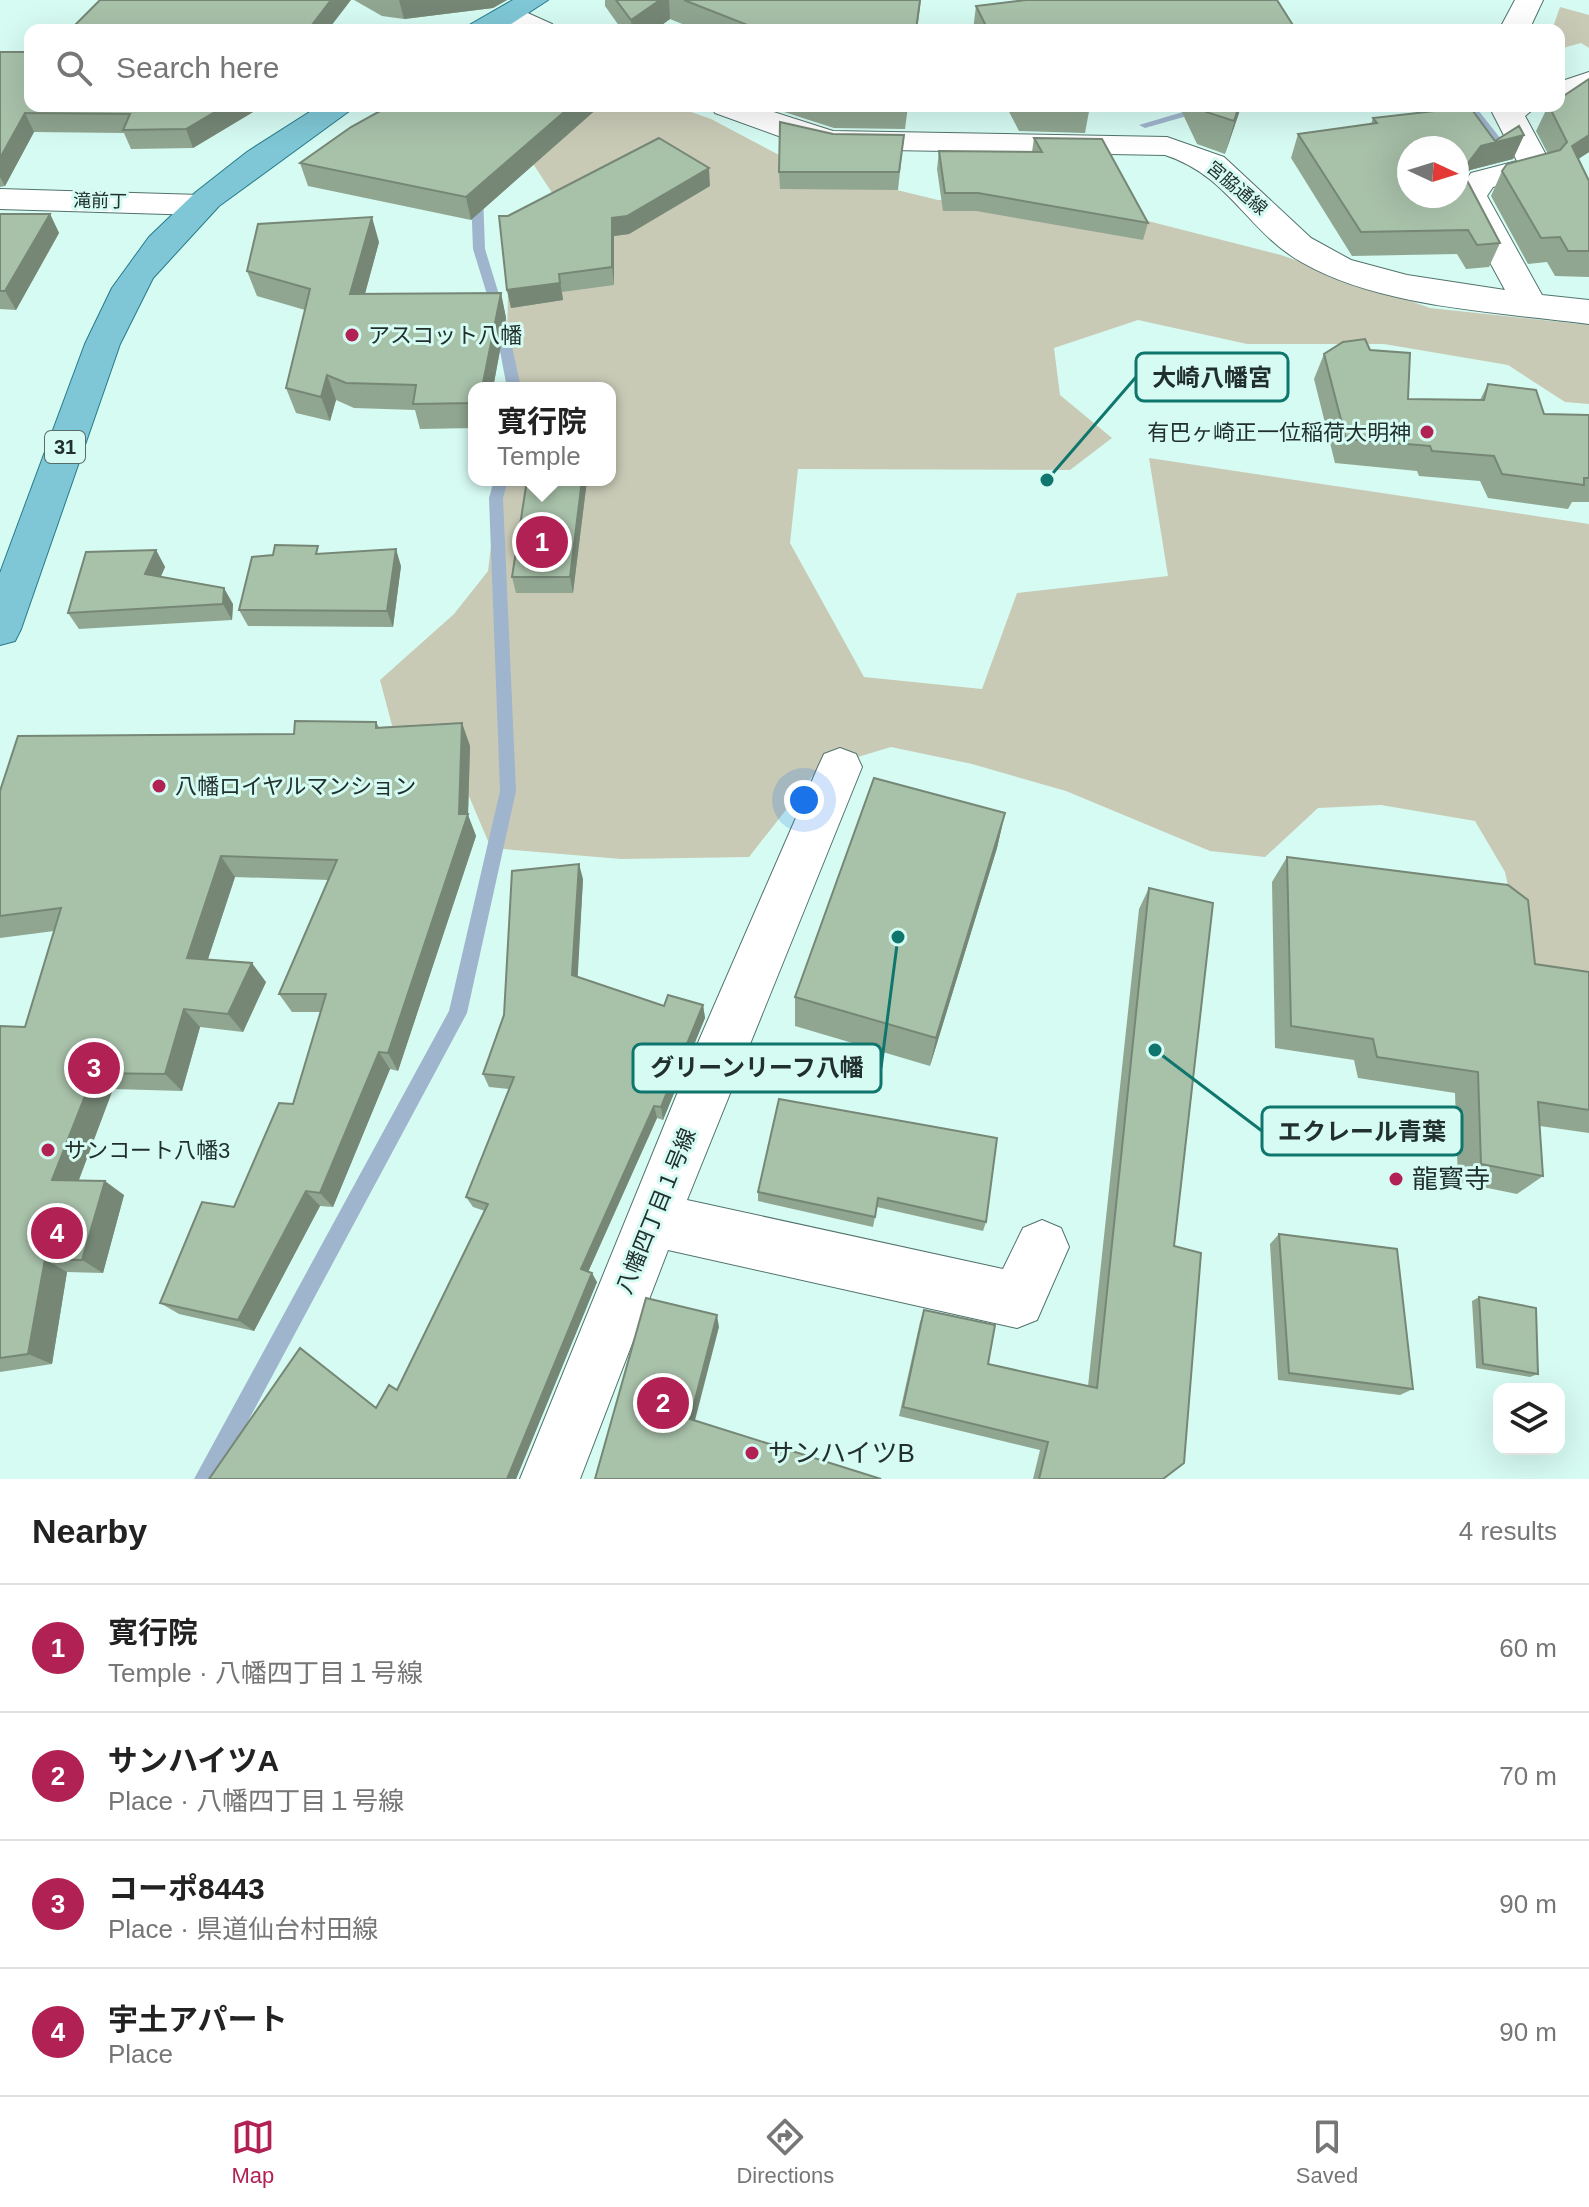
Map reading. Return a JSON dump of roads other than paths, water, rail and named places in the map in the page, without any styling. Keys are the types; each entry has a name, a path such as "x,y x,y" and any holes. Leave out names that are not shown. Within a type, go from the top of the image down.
{"main road":[{"path":"492,24 522,7"},
{"name":"31","path":"0,629 121,302 141,270 200,205 251,161 331,112"}],"street":[{"path":"1517,24 1529,0"},
{"path":"522,7 537,24"},
{"path":"1565,90 1589,81"},
{"name":"宮脇通線","path":"743,112 806,135 833,140 1167,146 1213,164 1298,244 1336,266 1371,276 1589,312"},
{"path":"1507,112 1536,166 1482,180 1470,196 1529,303"},
{"name":"滝前丁","path":"0,199 200,205"},
{"name":"八幡四丁目１号線","path":"550,1479 652,1219 840,767"},
{"path":"652,1219 1017,1300 1042,1247"}],"waterway":[{"path":"1145,125 1194,112"},
{"path":"1474,112 1508,155"},
{"path":"477,195 479,249 499,314 513,382"},
{"path":"205,1479 458,1013 508,791 496,498 499,486"}],"place":[{"name":"アスコット八幡","path":"352,335"},
{"name":"有巴ヶ崎正一位稲荷大明神","path":"1427,432"},
{"name":"大崎八幡宮","path":"1047,480"},
{"name":"寛行院","path":"542,542"},
{"name":"八幡ロイヤルマンション","path":"159,786"},
{"name":"グリーンリーフ八幡","path":"898,937"},
{"name":"エクレール青葉","path":"1155,1050"},
{"name":"コーポ8443","path":"94,1068"},
{"name":"サンコート八幡3","path":"48,1150"},
{"name":"龍寳寺","path":"1396,1179"},
{"name":"宇土アパート","path":"57,1233"},
{"name":"サンハイツA","path":"663,1403"},
{"name":"サンハイツB","path":"752,1453"}]}
